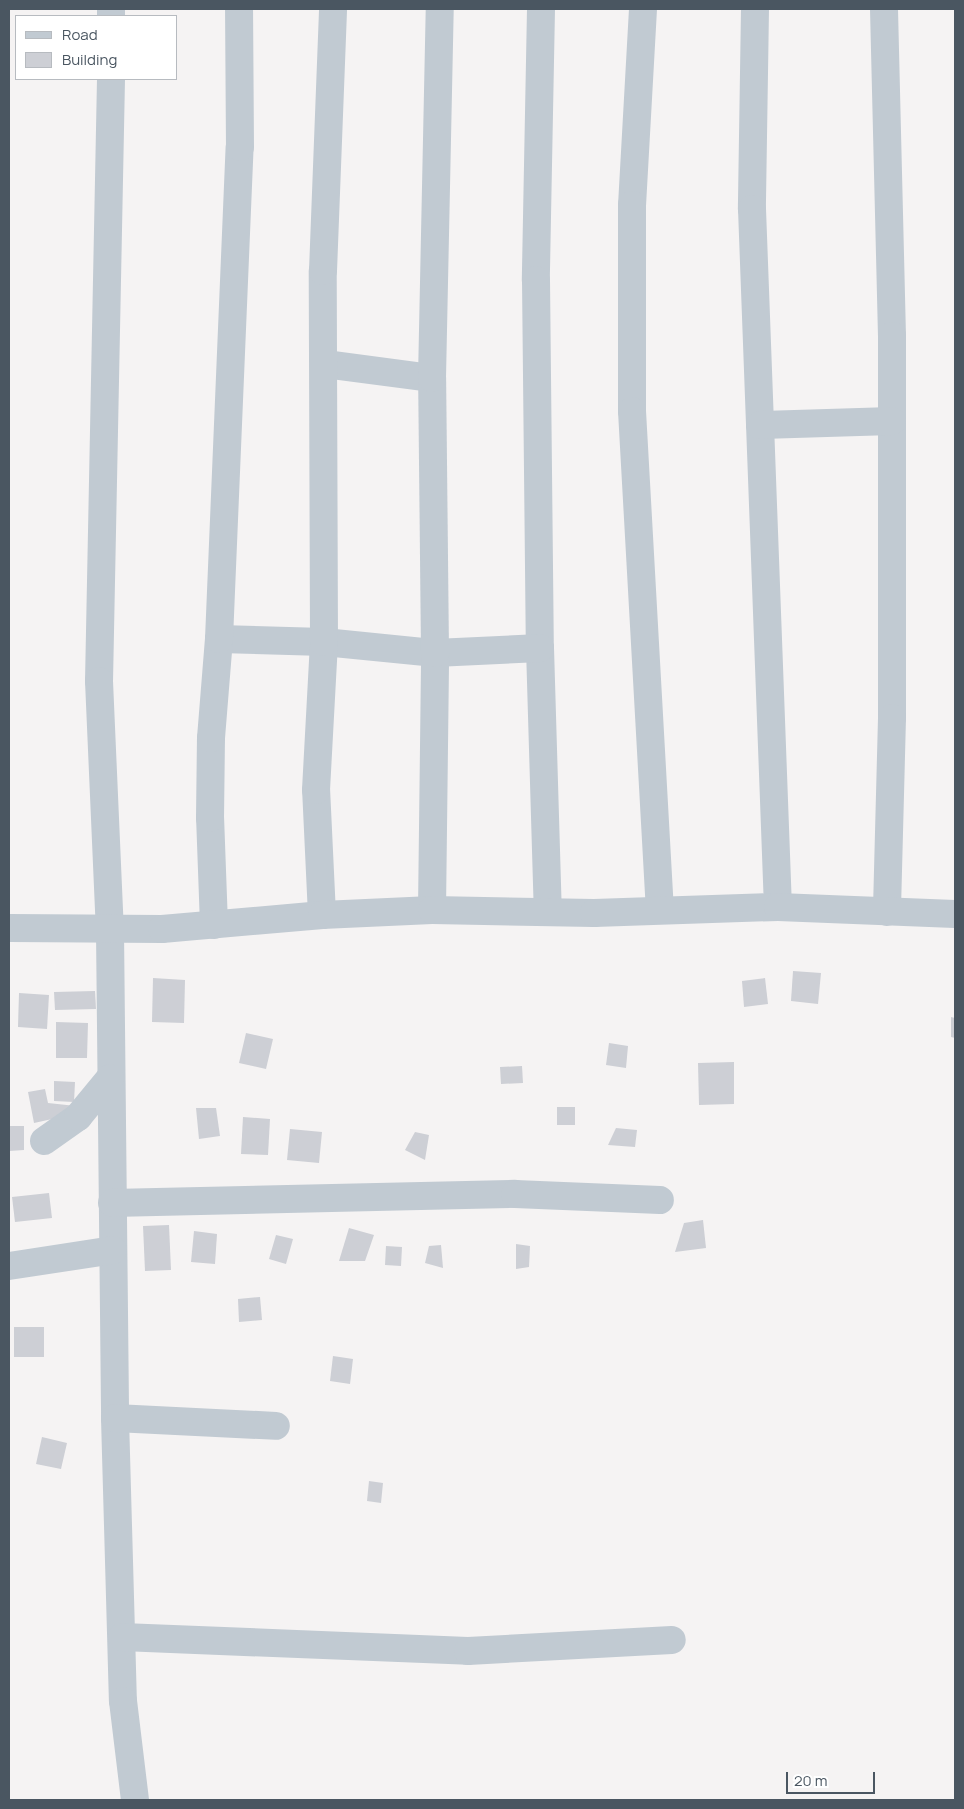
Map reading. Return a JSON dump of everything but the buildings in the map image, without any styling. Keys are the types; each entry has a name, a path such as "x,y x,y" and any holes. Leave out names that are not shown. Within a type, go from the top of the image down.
{"street":[{"path":"214,925 210,818 240,146 239,9"},
{"path":"322,915 316,790 324,642 326,364 323,271 333,9"},
{"path":"432,910 435,653 432,378 440,9"},
{"path":"541,9 536,280 540,648 548,912"},
{"path":"643,9 632,205 632,411 660,909"},
{"path":"755,9 752,209 778,908"},
{"path":"884,9 892,421 892,718 887,912"},
{"path":"110,80 100,681 110,931 110,1078 115,1418 122,1637 122,1701 135,1800"},
{"path":"326,364 432,378"},
{"path":"760,424 892,421"},
{"path":"219,639 324,642 435,653 540,648"},
{"path":"9,928 110,931 214,925 322,915 432,910 548,912 778,908 955,914"},
{"path":"44,1141 78,1116 110,1078"},
{"path":"112,1203 516,1194 660,1200"},
{"path":"9,1266 113,1250"},
{"path":"115,1418 276,1426"},
{"path":"122,1637 468,1651 672,1640"}]}
